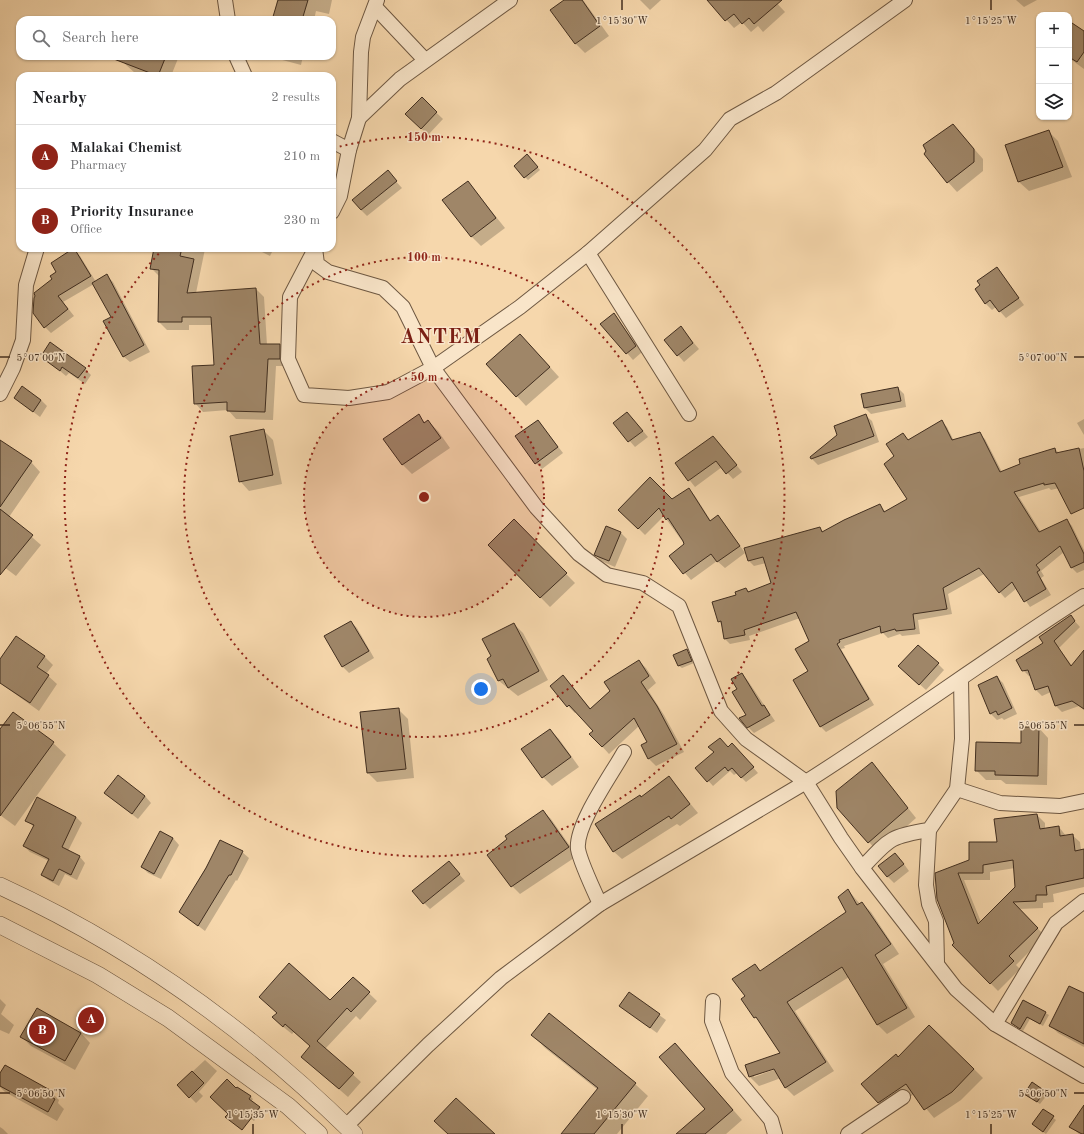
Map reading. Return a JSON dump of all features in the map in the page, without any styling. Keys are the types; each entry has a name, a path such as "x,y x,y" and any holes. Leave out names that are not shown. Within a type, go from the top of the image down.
{"street":[{"path":"224,0 227,16"},
{"path":"359,118 400,79 510,0"},
{"path":"313,252 290,297 288,358 304,395 349,398 388,392 433,368 520,307 588,253 705,150 730,119 776,93 905,0"},
{"path":"336,204 340,196 349,150 359,118 361,52 363,37 376,3 425,60"},
{"path":"238,60 243,72"},
{"path":"336,143 349,150"},
{"path":"0,394 13,368 23,340 26,285 36,252"},
{"path":"316,252 317,264 328,272 383,288 403,307 433,368 536,507 579,554 607,575 643,583 678,606 721,711 746,739 806,782 841,838 862,868 956,989 995,1024 1084,1076"},
{"path":"588,253 689,414"},
{"path":"0,886 37,903 107,940 163,976 238,1031 350,1130 428,1045 501,978 600,904 806,782 961,679 1018,638 1084,596"},
{"path":"937,963 936,921 929,904 926,885 929,830 957,789 962,739 961,679"},
{"path":"600,904 578,850 579,836 586,818 624,752"},
{"path":"957,789 1000,803 1060,806 1084,801"},
{"path":"862,868 885,843 893,838 929,830"},
{"path":"995,1024 1056,923 1084,901"},
{"path":"0,925 98,975 168,1018 288,1106 319,1134"},
{"path":"713,1001 712,1020 732,1073 771,1120 776,1134"},
{"path":"848,1134 903,1097"}],"building":[{"path":"278,0 308,0 303,16 273,16"},
{"path":"564,0 582,0 600,26 575,44 550,10"},
{"path":"707,0 782,0 754,24 749,18 742,24 734,14 725,21"},
{"path":"1072,23 1084,31 1084,52 1077,62 1072,59"},
{"path":"116,60 164,60 160,72 148,72"},
{"path":"422,97 437,112 421,129 405,114"},
{"path":"953,124 974,149 974,162 947,183 924,154 926,151 923,145"},
{"path":"1049,130 1063,167 1018,182 1005,145"},
{"path":"527,154 538,167 524,178 514,166"},
{"path":"388,170 397,181 361,210 352,200"},
{"path":"468,181 496,218 471,237 442,200"},
{"path":"68,252 76,252 91,276 58,296 68,309 44,328 33,313 34,293 52,279 50,276 56,272 51,263"},
{"path":"153,252 181,252 180,256 194,259 187,293 256,288 260,344 280,344 280,359 268,359 265,412 227,411 227,402 194,404 192,366 214,365 211,317 182,317 182,322 158,322 159,270 150,269"},
{"path":"997,267 1019,298 999,312 990,300 985,304 975,289 980,285 977,281"},
{"path":"107,274 144,345 123,357 103,321 111,317 92,283"},
{"path":"614,313 636,346 626,354 600,324"},
{"path":"681,326 693,343 677,356 664,340"},
{"path":"520,334 550,367 516,397 486,364"},
{"path":"50,342 86,368 78,378 62,367 60,371 45,360 48,356 43,353"},
{"path":"22,386 41,400 33,412 14,398"},
{"path":"898,387 901,401 864,408 861,394"},
{"path":"627,412 643,431 628,442 613,423"},
{"path":"419,414 424,423 428,420 441,438 402,465 383,439"},
{"path":"866,414 874,436 811,459 810,457 837,435 834,426"},
{"path":"538,420 558,447 535,464 515,436"},
{"path":"942,420 952,440 980,432 1000,472 1020,464 1019,459 1055,448 1056,453 1079,448 1084,471 1084,508 1071,514 1055,483 1044,485 1044,483 1014,492 1039,532 1067,519 1084,554 1084,562 1071,568 1060,546 1036,565 1040,570 1037,572 1046,589 1024,602 1012,582 999,593 979,568 943,588 947,609 913,614 915,629 896,631 895,629 881,633 880,626 839,640 840,642 837,644 869,699 820,727 793,680 808,671 795,649 809,641 796,612 744,630 745,635 724,639 721,621 718,622 712,602 736,595 735,592 746,588 748,592 771,583 763,557 748,561 744,548 820,527 822,532 844,520 880,504 884,512 907,499 884,464 894,456 886,444 903,433 908,440"},
{"path":"264,429 273,475 239,482 230,436"},
{"path":"713,436 737,465 726,474 716,461 688,481 675,463"},
{"path":"0,440 32,461 0,507"},
{"path":"650,477 672,499 689,488 710,521 718,515 740,546 717,562 711,554 683,574 669,556 684,544 683,541 668,518 666,520 659,508 638,529 618,510"},
{"path":"0,509 33,535 0,575"},
{"path":"514,519 567,573 540,598 488,545"},
{"path":"606,526 621,532 609,561 594,555"},
{"path":"1071,615 1075,621 1054,641 1071,666 1084,650 1084,709 1072,701 1055,706 1048,686 1035,690 1028,670 1022,671 1016,660 1043,643 1039,637"},
{"path":"351,621 369,651 342,667 324,636"},
{"path":"514,623 539,671 508,688 503,679 498,681 487,659 491,656 482,639"},
{"path":"16,636 45,656 37,667 49,675 30,703 0,683 0,659"},
{"path":"918,645 939,663 919,685 898,666"},
{"path":"687,649 692,661 678,666 673,655"},
{"path":"639,660 649,676 641,682 657,706 677,744 648,759 641,745 647,742 634,718 602,747 589,734 593,731 569,705 567,707 550,686 563,675 590,709 610,691 604,682"},
{"path":"742,673 762,706 764,705 770,715 747,728 739,718 746,715 732,692 737,689 731,679"},
{"path":"997,676 1012,708 998,715 996,711 990,714 978,685"},
{"path":"399,708 406,769 367,773 360,712"},
{"path":"13,712 54,742 0,816 0,729"},
{"path":"1021,727 1039,727 1038,776 995,775 995,771 975,771 976,742 1021,743"},
{"path":"550,729 571,757 542,778 521,749"},
{"path":"720,738 728,747 732,743 754,767 741,778 732,768 728,771 725,767 707,782 695,768 714,752 708,747"},
{"path":"872,762 908,808 868,843 837,808 836,791"},
{"path":"118,775 145,796 132,814 104,793"},
{"path":"669,776 690,804 671,819 669,816 613,852 595,824 640,795 641,797"},
{"path":"37,797 76,817 62,847 80,856 71,875 59,869 53,881 41,875 49,859 23,846 34,825 25,821"},
{"path":"543,810 569,847 511,887 487,855 507,839 505,836"},
{"path":"1037,814 1040,829 1059,826 1060,836 1073,834 1075,851 1084,849 1084,878 1046,886 1047,895 1036,895 1036,901 1013,902 1038,928 1009,956 1014,961 990,984 952,945 954,943 937,899 935,873 969,860 969,842 997,842 994,819","holes":["1013,860 1015,887 978,924 958,873 983,873 983,865"]},
{"path":"160,831 173,838 154,874 141,867"},
{"path":"220,840 243,851 231,875 229,875 198,926 179,912 206,868"},
{"path":"895,853 904,864 887,877 878,866"},
{"path":"449,861 460,874 423,904 412,891"},
{"path":"848,889 857,905 862,902 891,944 875,955 907,1008 877,1025 842,967 787,1002 826,1062 785,1088 774,1069 749,1077 745,1065 780,1053 756,1017 754,1018 741,999 745,996 732,979 755,964 760,971 846,912 838,897"},
{"path":"289,963 330,1000 353,977 370,992 351,1012 347,1008 317,1041 354,1073 339,1089 301,1057 310,1046 285,1024 283,1027 272,1017 277,1013 259,997"},
{"path":"1069,986 1084,993 1084,1044 1049,1026"},
{"path":"629,992 660,1014 650,1028 619,1006"},
{"path":"1023,1000 1046,1012 1040,1024 1027,1017 1020,1029 1011,1023"},
{"path":"37,1008 81,1033 65,1061 20,1037"},
{"path":"88,1009 104,1017 97,1031 81,1023"},
{"path":"549,1013 636,1083 594,1134 561,1134 598,1088 531,1035"},
{"path":"929,1025 974,1069 952,1092 924,1110 906,1084 878,1103 861,1084 896,1054 898,1057"},
{"path":"675,1043 733,1110 705,1134 676,1134 705,1109 659,1057"},
{"path":"5,1065 50,1090 48,1095 55,1099 48,1112 0,1086 0,1073"},
{"path":"192,1071 204,1083 189,1098 177,1085"},
{"path":"227,1079 236,1088 237,1087 251,1096 249,1099 260,1107 242,1130 225,1117 228,1114 210,1097"},
{"path":"1032,1082 1045,1091 1037,1102 1024,1094"},
{"path":"456,1098 495,1134 448,1134 434,1121"},
{"path":"1084,1105 1084,1134 1082,1134 1069,1127"},
{"path":"1043,1109 1054,1116 1043,1132 1032,1124"}],"place":[{"name":"Malakai Chemist","path":"91,1020"},
{"name":"Priority Insurance","path":"42,1031"}],"district":[{"name":"ANTEM","path":"441,336"}]}
